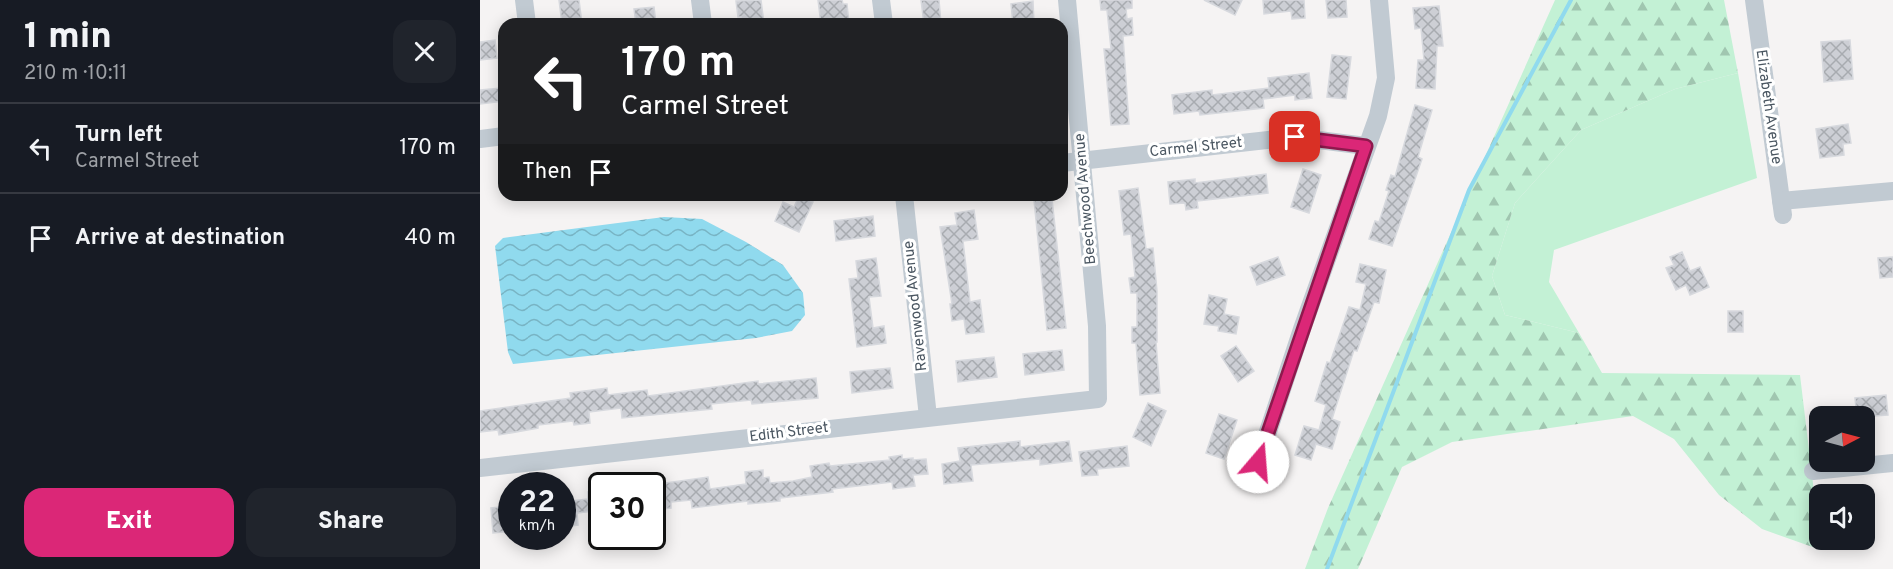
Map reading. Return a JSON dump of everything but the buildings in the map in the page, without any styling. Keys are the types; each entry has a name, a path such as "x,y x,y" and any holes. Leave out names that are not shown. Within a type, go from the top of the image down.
{"street":[{"path":"524,0 526,18"},
{"path":"700,0 702,18"},
{"path":"881,0 883,18"},
{"name":"Beechwood Avenue","path":"1067,0 1097,326 1098,399"},
{"path":"1258,462 1378,116 1386,78 1379,0"},
{"name":"Elizabeth Avenue","path":"1754,0 1782,208 1893,191"},
{"path":"480,139 498,137"},
{"name":"Carmel Street","path":"1068,162 1295,137 1366,146"},
{"name":"Ravenwood Avenue","path":"904,201 928,417"},
{"name":"Edith Street","path":"480,468 1098,399"},
{"path":"1875,465 1893,463"}],"green space":[{"path":"1555,0 1724,0 1738,73 1675,89 1581,130 1515,203 1492,276 1505,315 1579,333 1602,373 1800,375 1809,450 1809,472 1812,472 1813,484 1809,484 1809,546 1762,529 1719,495 1674,439 1633,416 1452,442 1402,467 1358,569 1305,569 1328,508"},
{"path":"1738,73 1757,178 1554,250 1549,282 1579,333 1505,315 1492,276 1515,203 1581,130 1675,89"}],"water":[{"path":"664,217 702,219 783,265 803,293 805,315 792,331 756,338 513,364 508,352 495,246 503,238"}],"waterway":[{"path":"1327,569 1469,190 1571,0"}],"route":[{"path":"1258,462 1366,146 1295,137"}]}
